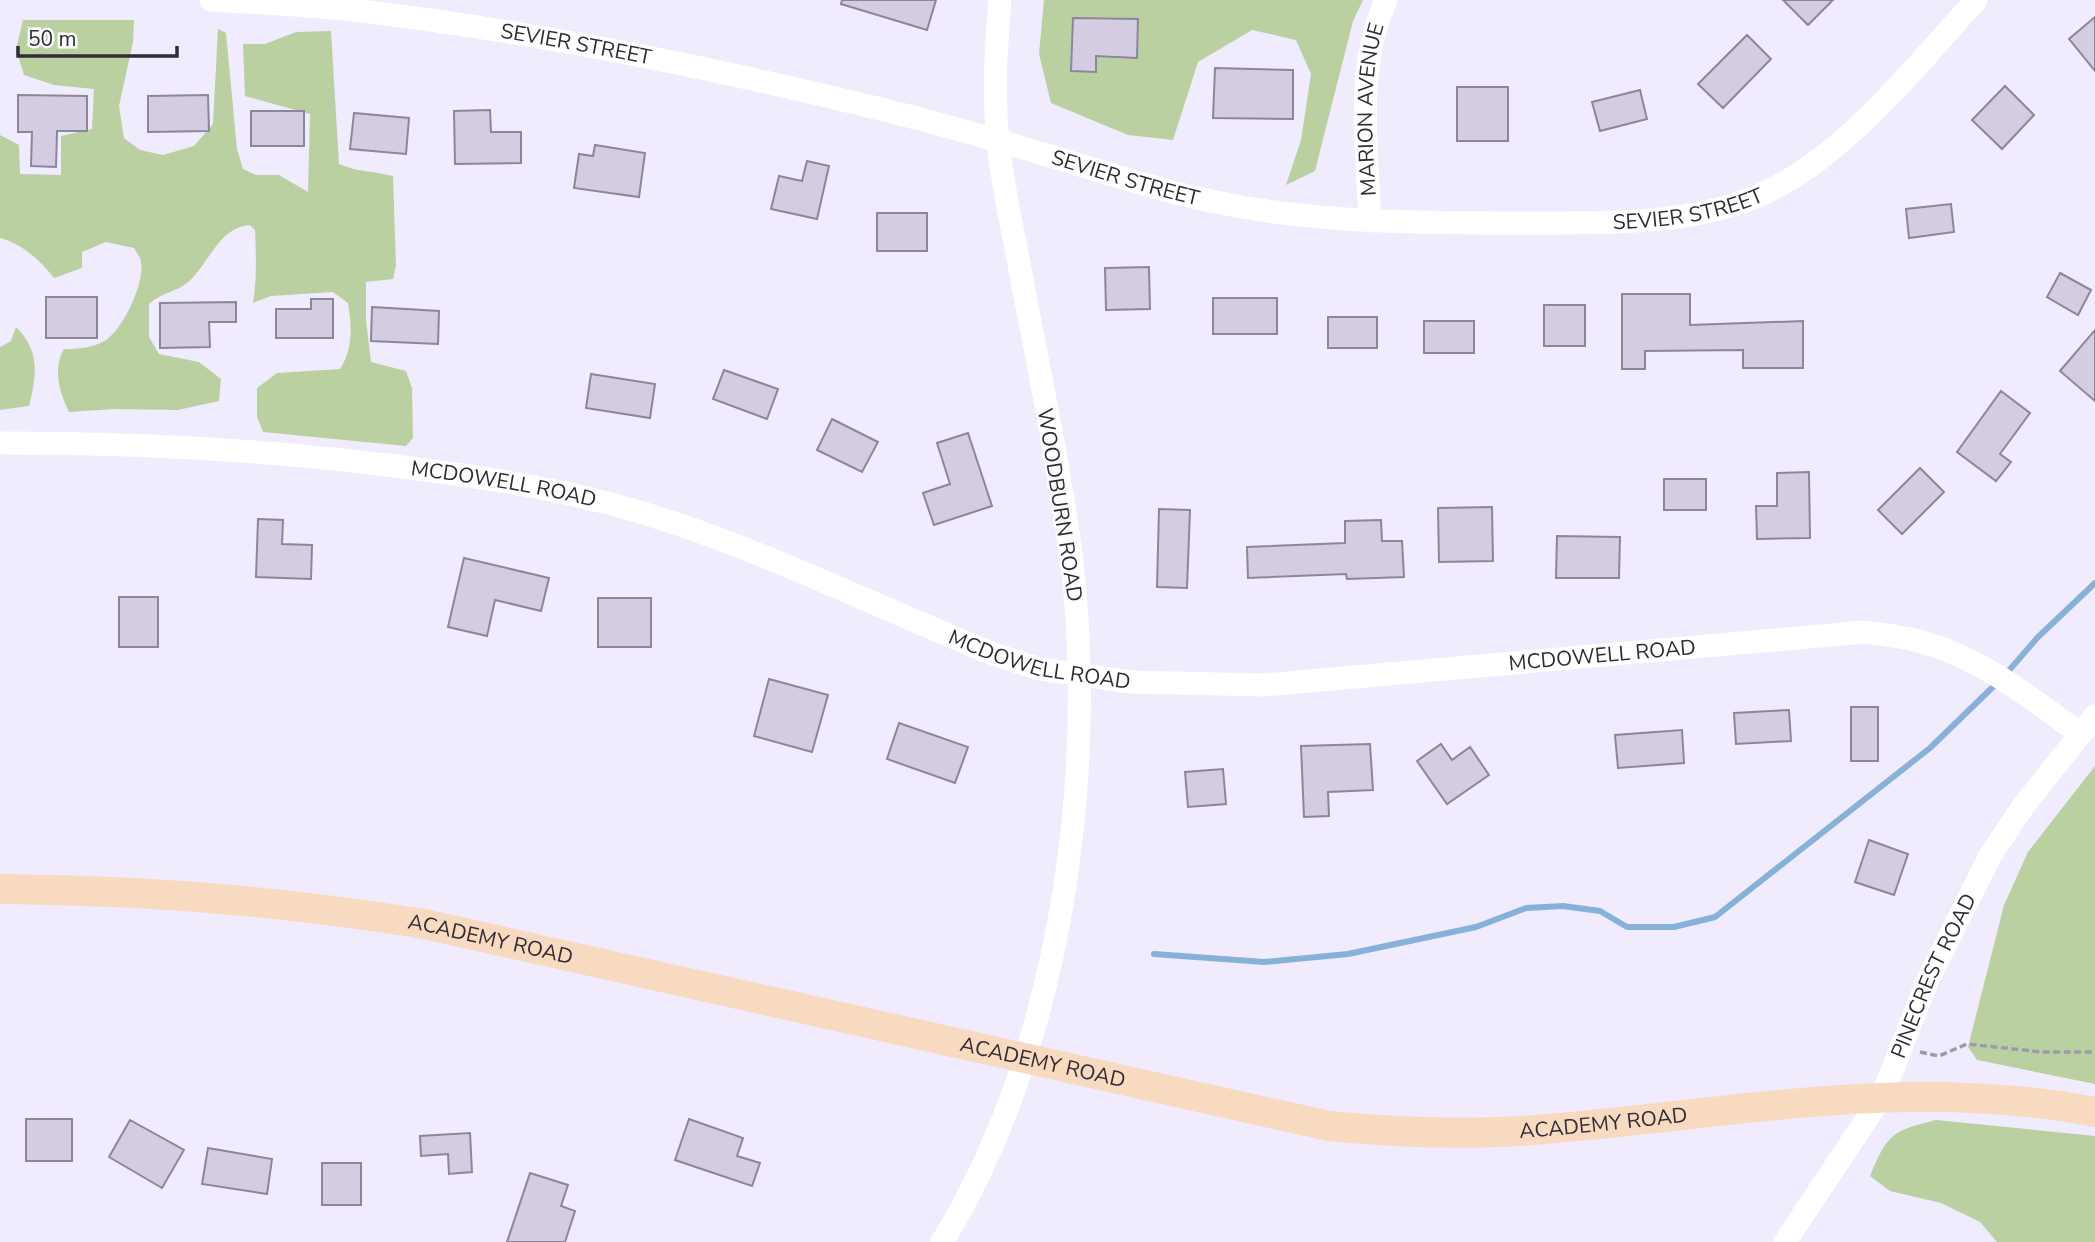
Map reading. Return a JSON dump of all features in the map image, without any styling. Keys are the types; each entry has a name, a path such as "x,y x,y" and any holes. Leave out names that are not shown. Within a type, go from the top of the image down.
{"main road":[{"name":"ACADEMY ROAD","path":"0,889 103,889 211,897 342,911 424,924 1278,1117 1329,1126 1395,1132 1520,1131 1787,1102 1882,1096 2004,1100 2095,1112"}],"street":[{"name":"SEVIER STREET","path":"211,0 358,11 596,47 858,104 998,140 1196,198 1307,216 1424,224 1685,216 1749,200 1798,176 1845,139 1976,0"},
{"name":"WOODBURN ROAD","path":"942,1242 980,1170 1025,1060 1049,968 1073,822 1079,675 1076,589 1066,514 998,140 996,41 1000,0"},
{"name":"MARION AVENUE","path":"1370,221 1365,84 1371,46 1386,0"},
{"name":"MCDOWELL ROAD","path":"0,443 129,443 319,456 556,491 612,504 704,535 996,654 1040,669 1079,675 1131,682 1264,685 1865,632 1918,641 1952,653 2088,725"},
{"name":"PINECREST ROAD","path":"1785,1242 1882,1096 1929,977 1990,856 2024,805 2088,725"}],"path":[{"path":"1901,1048 1939,1056 1967,1044 2042,1052 2095,1052"}],"green space":[{"path":"1044,0 1363,0 1353,21 1315,171 1286,185 1301,140 1311,74 1296,40 1252,30 1198,62 1173,140 1128,135 1051,103 1039,54"},
{"path":"23,20 134,20 133,42 119,106 124,138 140,150 163,155 194,146 213,124 218,29 226,33 237,149 243,169 256,175 279,175 308,192 310,114 245,96 243,44 265,44 296,32 331,31 339,164 393,176 396,265 393,279 366,282 366,320 371,362 406,371 412,388 413,438 406,446 263,432 257,417 257,388 277,373 340,369 349,345 350,320 348,303 333,292 271,296 253,303 256,276 255,230 250,225 229,233 187,283 149,304 149,337 159,354 199,362 221,379 219,401 178,410 115,409 69,412 60,389 60,357 64,349 101,343 113,334 126,316 136,293 140,282 141,262 134,248 106,242 82,252 82,268 54,278 30,254 0,238 0,135 19,145 20,174 61,175 61,136 92,129 94,89 54,85 24,75 16,49"},
{"path":"16,327 33,354 35,373 32,395 29,406 0,410 0,347 11,341"},
{"path":"2095,766 2095,1084 1977,1060 1968,1047 2004,905 2028,852"},
{"path":"1936,1120 2095,1136 2095,1242 1997,1242 1980,1222 1941,1203 1890,1191 1870,1176 1893,1136 1909,1127"}],"building":[{"path":"842,0 936,0 927,30 841,4"},
{"path":"1783,0 1833,0 1808,25"},
{"path":"2095,17 2095,71 2069,39"},
{"path":"1073,18 1138,19 1137,58 1096,56 1096,72 1071,71"},
{"path":"1747,35 1771,59 1723,108 1698,84"},
{"path":"1215,68 1293,70 1293,119 1213,118"},
{"path":"2005,86 2034,115 2002,149 1972,120"},
{"path":"1457,87 1508,87 1508,141 1457,141"},
{"path":"1640,90 1647,119 1600,131 1592,102"},
{"path":"18,95 87,96 87,131 57,131 56,167 31,166 32,132 18,132"},
{"path":"208,95 209,131 148,132 148,96"},
{"path":"490,110 491,132 521,132 521,163 455,164 454,111"},
{"path":"251,111 304,111 304,146 251,146"},
{"path":"354,113 409,118 406,154 350,149"},
{"path":"595,145 645,153 639,197 574,188 579,154 593,156"},
{"path":"807,161 829,166 817,219 771,209 779,176 802,181"},
{"path":"1951,204 1954,232 1909,238 1906,209"},
{"path":"877,213 927,213 927,251 877,251"},
{"path":"1149,267 1150,309 1106,310 1105,268"},
{"path":"2060,273 2091,290 2078,315 2047,297"},
{"path":"1622,294 1690,294 1690,325 1803,321 1803,368 1743,368 1743,350 1645,351 1645,369 1622,369"},
{"path":"46,297 97,297 97,338 46,338"},
{"path":"1213,298 1277,298 1277,334 1213,334"},
{"path":"311,299 333,299 333,338 276,338 276,309 311,309"},
{"path":"236,302 236,322 209,322 210,347 160,348 160,303"},
{"path":"1544,305 1585,305 1585,346 1544,346"},
{"path":"372,307 439,311 438,344 371,341"},
{"path":"1328,317 1377,317 1377,348 1328,348"},
{"path":"1424,321 1474,321 1474,353 1424,353"},
{"path":"2095,330 2095,401 2060,371"},
{"path":"724,370 778,389 767,419 713,399"},
{"path":"591,374 655,384 650,418 586,408"},
{"path":"2001,391 2030,413 2000,454 2011,462 1996,481 1957,452"},
{"path":"832,419 878,442 862,472 817,450"},
{"path":"968,433 992,506 934,525 923,493 950,484 937,443"},
{"path":"1920,468 1944,492 1902,534 1878,510"},
{"path":"1809,472 1810,538 1757,539 1756,506 1777,506 1777,473"},
{"path":"1664,479 1706,479 1706,510 1664,510"},
{"path":"1492,507 1493,561 1439,562 1438,508"},
{"path":"1159,509 1190,510 1187,588 1157,587"},
{"path":"258,519 283,520 282,544 312,545 311,579 256,577"},
{"path":"1381,520 1382,541 1402,541 1404,577 1347,579 1346,574 1248,578 1247,547 1345,543 1345,521"},
{"path":"1557,536 1620,537 1619,578 1556,578"},
{"path":"464,558 549,578 541,611 495,600 487,636 448,627"},
{"path":"119,597 158,597 158,647 119,647"},
{"path":"598,598 651,598 651,647 598,647"},
{"path":"769,679 828,695 812,752 754,736"},
{"path":"1851,707 1878,707 1878,761 1851,761"},
{"path":"1789,710 1791,741 1736,744 1734,713"},
{"path":"899,723 968,747 955,783 887,759"},
{"path":"1682,730 1684,763 1618,768 1615,735"},
{"path":"1370,744 1373,790 1328,792 1329,816 1304,817 1301,746"},
{"path":"1441,744 1452,760 1470,747 1489,775 1447,804 1417,761"},
{"path":"1223,769 1226,804 1188,807 1185,772"},
{"path":"1869,840 1908,854 1894,895 1855,882"},
{"path":"26,1119 72,1119 72,1161 26,1161"},
{"path":"689,1119 743,1138 737,1156 760,1163 752,1186 675,1160"},
{"path":"130,1120 184,1150 162,1188 109,1157"},
{"path":"470,1133 472,1172 449,1174 448,1154 421,1156 420,1136"},
{"path":"208,1148 272,1159 267,1194 202,1184"},
{"path":"322,1163 361,1163 361,1205 322,1205"},
{"path":"530,1173 568,1185 561,1206 575,1211 565,1242 507,1242"}],"waterway":[{"path":"2006,674 2037,638 2095,583"},
{"path":"1154,954 1264,962 1348,954 1476,927 1526,908 1563,906 1600,911 1627,927 1674,927 1715,917 1930,748 1998,682"}]}
